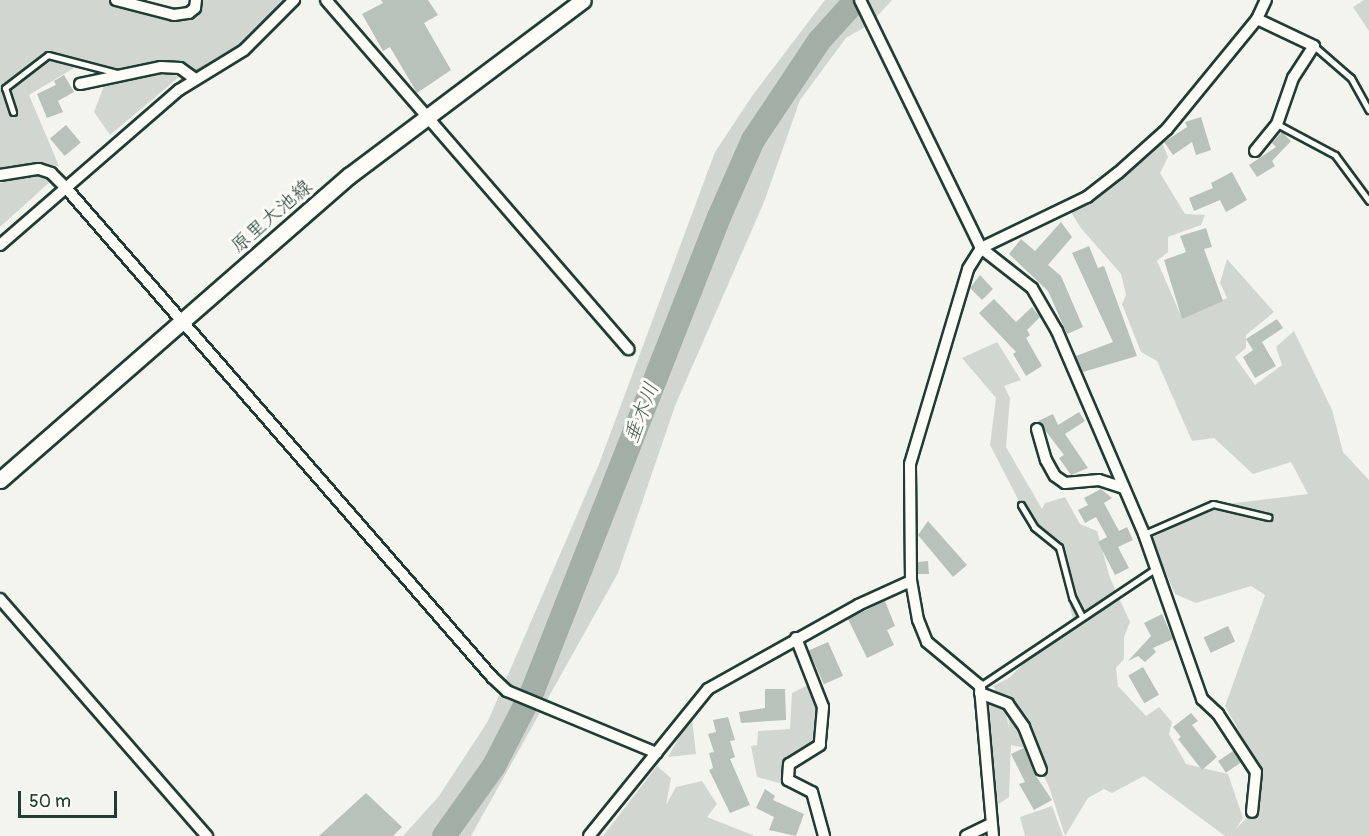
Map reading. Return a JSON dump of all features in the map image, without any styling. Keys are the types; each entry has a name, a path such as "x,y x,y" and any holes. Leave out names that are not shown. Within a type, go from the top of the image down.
{"main road":[{"name":"原里大池線","path":"0,480 350,175 583,0"}],"street":[{"path":"116,0 174,15 189,13 195,8 196,0"},
{"path":"0,245 195,79 244,50 294,0"},
{"path":"326,0 628,349"},
{"path":"860,0 981,248 1032,288 1057,331 1144,534 1202,699 1218,714 1256,772 1252,812"},
{"path":"1041,770 1024,727 1008,704 980,689 927,642 918,620 911,581 910,464 968,268 981,248 1087,197 1118,173 1167,129 1257,19 1266,0"},
{"path":"1255,152 1278,124 1293,78 1314,46 1257,19"},
{"path":"80,84 161,67 180,68 195,79"},
{"path":"0,174 39,169 51,173 66,188 507,691 657,753"},
{"path":"1036,429 1046,460 1055,476 1065,483 1099,480 1124,488"},
{"path":"590,836 708,689 796,638 911,581"},
{"path":"0,599 207,836"},
{"path":"796,638 823,707 820,745 789,764 788,780 812,792 824,836"},
{"path":"980,689 993,836"},
{"path":"966,836 991,824"}],"lane":[{"path":"1314,46 1351,78 1369,110"},
{"path":"13,112 5,88 48,55 125,75"},
{"path":"1278,124 1335,155 1369,201"},
{"path":"1021,504 1034,527 1059,547 1072,597 1082,617"},
{"path":"1144,534 1213,504 1268,517"},
{"path":"980,689 1155,569"}],"shaded area":[{"path":"0,0 106,0 189,13 195,0 294,0 244,50 196,75 180,68 100,80 93,72 66,58 74,68 29,95 59,166 36,165 0,179"},
{"path":"825,0 892,0 870,24 846,38 800,100 764,202 675,406 618,573 471,836 403,836 439,796 488,721 599,464 715,152 752,96"},
{"path":"1364,0 1369,0 1369,31 1353,7"},
{"path":"166,72 179,77 110,135 94,112 105,83"},
{"path":"1161,140 1168,157 1160,173 1185,214 1205,215 1201,225 1168,237 1168,252 1157,261 1182,318 1227,298 1220,283 1227,259 1274,312 1246,335 1246,348 1235,357 1255,385 1282,365 1276,347 1294,331 1332,410 1343,452 1369,480 1369,836 1225,836 1144,776 1112,793 1104,789 1088,798 1065,836 1049,787 1031,749 1011,745 1009,797 989,810 987,702 990,697 1005,707 1009,729 1008,709 993,686 1009,678 1041,647 1075,628 1059,558 1020,503 990,445 996,398 962,358 997,342 1021,380 1004,386 1010,398 1006,447 1042,509 1045,503 1065,497 1080,524 1097,531 1110,578 1130,622 1124,637 1124,659 1116,668 1118,686 1146,716 1159,707 1172,722 1169,734 1186,764 1228,774 1243,818 1235,830 1252,812 1261,770 1225,706 1265,595 1251,586 1196,603 1175,594 1151,538 1219,505 1308,494 1291,462 1253,474 1214,438 1192,441 1157,361 1141,352 1122,304 1126,295 1121,274 1080,227 1070,210 1127,173"},
{"path":"38,174 51,181 0,227 0,183"},
{"path":"808,685 818,713 820,745 786,761 783,784 757,777 751,746 757,745 758,731 790,729 792,693"},
{"path":"692,718 696,754 668,757 683,730"},
{"path":"657,766 671,778 666,805 676,787 702,781 717,804 707,817 755,836 603,836"},
{"path":"1052,806 1063,836 1025,836 1020,817"}],"building":[{"path":"381,0 428,0 438,15 424,23 451,70 417,93 390,47 383,51 362,14 383,3"},
{"path":"64,75 74,92 58,101 63,112 47,118 37,94 56,85 54,81"},
{"path":"1201,117 1211,150 1196,155 1192,142 1173,155 1164,142 1187,127 1185,122"},
{"path":"66,125 81,143 65,156 50,138"},
{"path":"1282,132 1291,141 1272,161 1275,166 1257,177 1249,165 1276,147 1272,143"},
{"path":"1232,172 1247,200 1226,212 1220,200 1194,211 1189,198 1213,188 1211,183"},
{"path":"1061,222 1072,237 1048,265 1061,276 1083,327 1067,334 1048,291 1009,254 1021,239 1035,251"},
{"path":"1206,228 1212,247 1204,249 1223,301 1182,319 1164,260 1186,252 1180,236"},
{"path":"1089,246 1098,268 1104,266 1137,356 1083,372 1076,356 1113,342 1072,253"},
{"path":"980,275 993,289 982,300 970,288"},
{"path":"994,299 1016,322 1032,307 1040,317 1027,330 1030,335 1026,338 1042,366 1026,376 1013,354 1016,352 979,313"},
{"path":"1277,319 1283,328 1262,342 1276,366 1255,378 1243,357 1253,350 1246,339"},
{"path":"1079,412 1085,421 1065,434 1088,468 1071,475 1059,458 1064,455 1038,421 1053,414 1058,425"},
{"path":"1101,489 1112,498 1104,503 1119,531 1127,527 1133,540 1118,547 1129,568 1115,575 1098,542 1107,537 1096,517 1085,523 1078,510 1088,505 1084,498"},
{"path":"928,521 967,565 953,577 918,535"},
{"path":"928,561 929,574 918,574 918,562"},
{"path":"885,601 895,626 887,630 894,645 867,658 848,619"},
{"path":"1162,614 1173,639 1153,648 1156,652 1145,662 1138,656 1128,661 1151,636 1144,623"},
{"path":"1228,626 1235,641 1211,653 1204,637"},
{"path":"828,642 843,676 824,684 809,651"},
{"path":"1143,667 1159,695 1144,703 1128,676"},
{"path":"765,689 785,689 786,720 741,723 739,712 765,708"},
{"path":"1191,713 1198,721 1192,725 1217,757 1202,770 1178,739 1181,737 1173,727"},
{"path":"728,717 735,740 730,741 735,757 730,759 750,805 730,813 709,770 713,768 709,753 714,752 708,734 716,732 713,720"},
{"path":"1024,748 1034,773 1052,800 1034,810 1019,784 1025,782 1011,754"},
{"path":"1233,751 1241,763 1226,773 1218,761"},
{"path":"765,789 775,796 773,800 804,814 796,836 769,830 774,817 756,808"},
{"path":"366,793 402,827 393,836 319,836"}],"waterway":[{"path":"263,23 286,0"},
{"name":"垂木川","path":"444,836 494,766 533,690 719,217 753,140 819,41 856,0"},
{"path":"195,72 221,58"},
{"path":"108,145 186,77"},
{"path":"0,237 16,225"}]}
